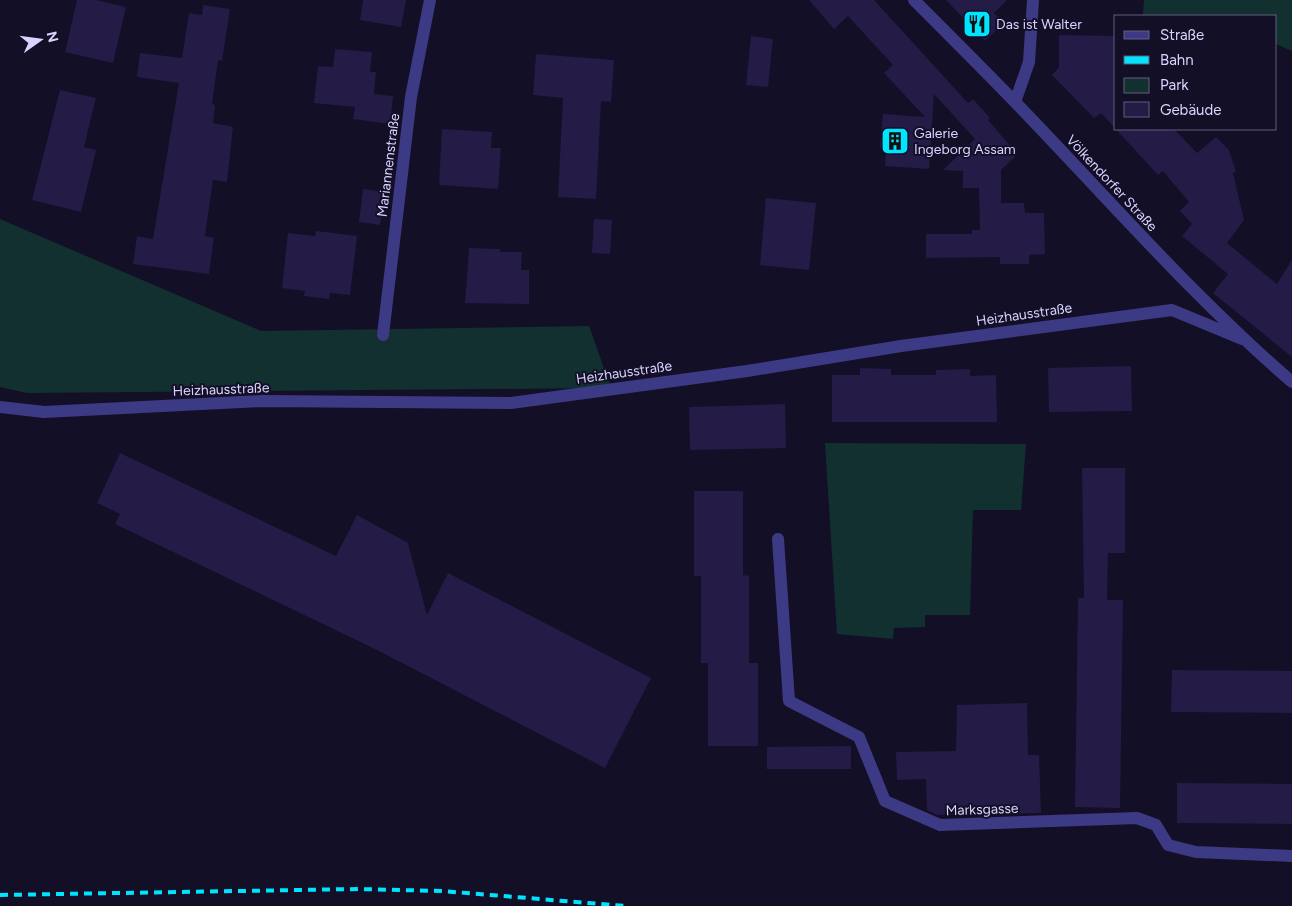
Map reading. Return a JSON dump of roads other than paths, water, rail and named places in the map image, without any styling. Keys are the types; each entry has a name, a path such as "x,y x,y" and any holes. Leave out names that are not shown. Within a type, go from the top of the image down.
{"street":[{"name":"Mariannenstraße","path":"383,335 411,97 430,0"},
{"name":"Völkendorfer Straße","path":"914,0 1015,102 1176,273 1242,339 1292,382"},
{"path":"1015,102 1029,62 1033,0"},
{"name":"Heizhausstraße","path":"0,407 44,412 263,401 511,403 747,371 901,346 1172,310 1242,339"},
{"name":"Marksgasse","path":"778,539 789,701 859,737 885,801 940,825 1137,818 1156,825 1168,846 1196,852 1292,856"}],"railway":[{"path":"0,895 358,889 442,891 625,906"}],"place":[{"name":"Das ist Walter","path":"977,24"},
{"name":"Galerie Ingeborg Assam","path":"895,141"}]}
